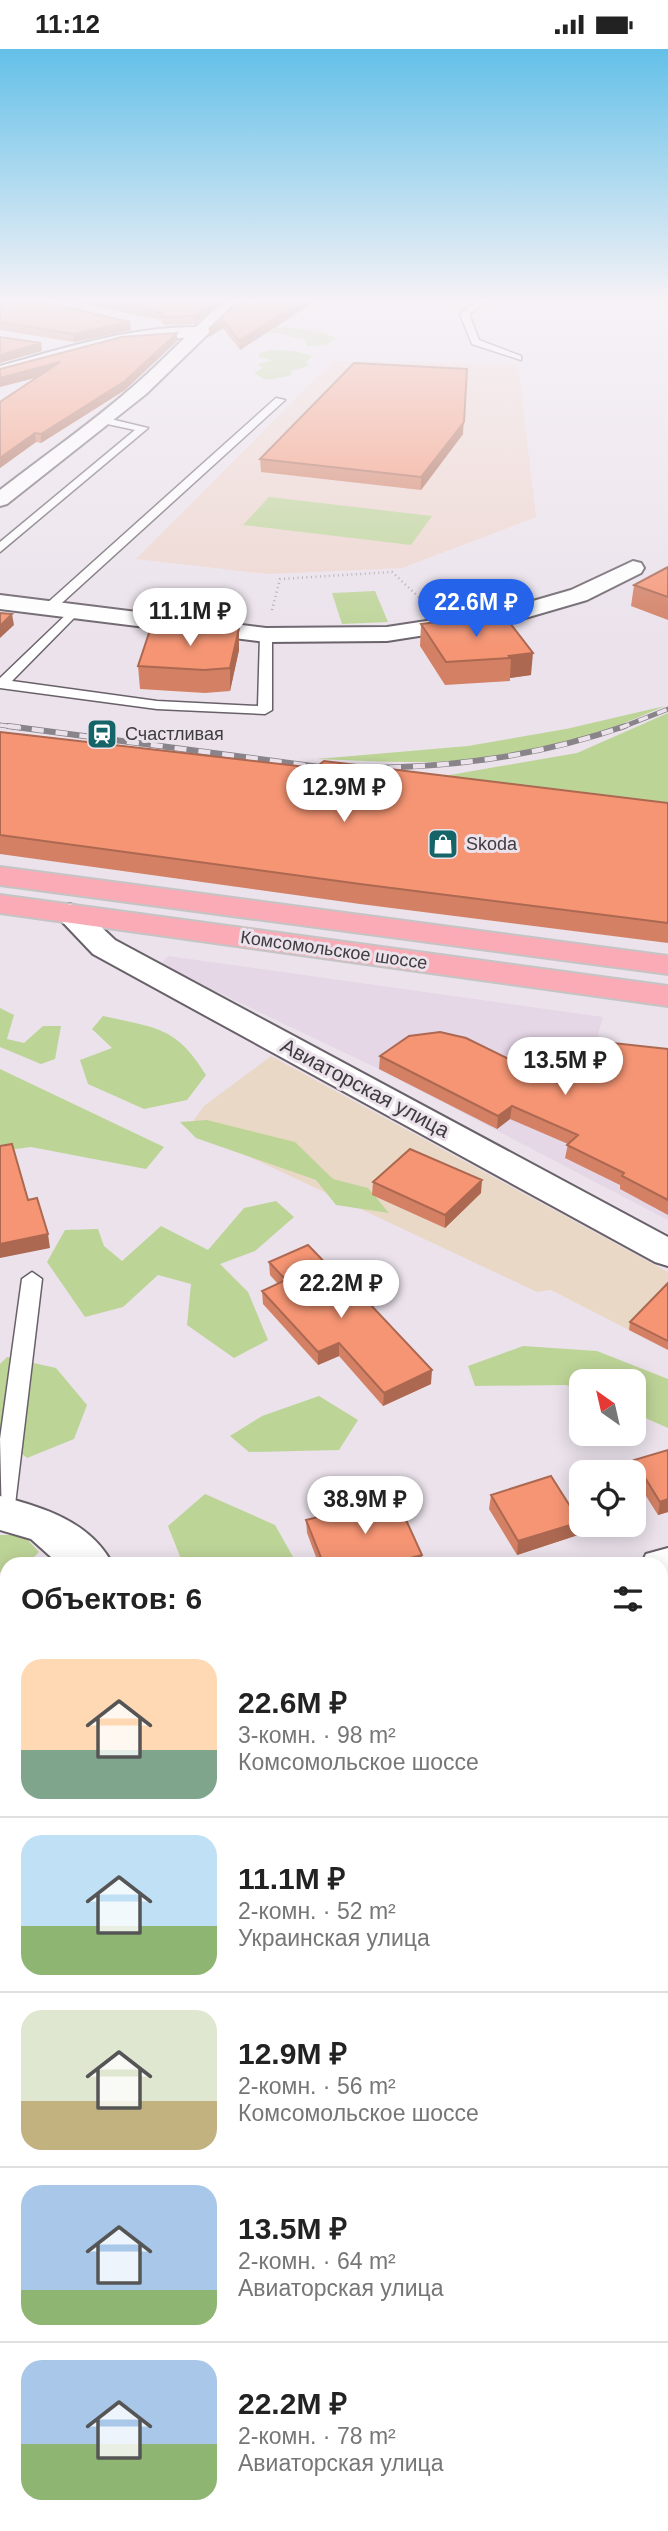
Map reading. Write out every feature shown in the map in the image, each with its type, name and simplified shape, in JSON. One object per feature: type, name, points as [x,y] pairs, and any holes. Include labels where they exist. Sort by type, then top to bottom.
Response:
[{"type":"main road","name":"Комсомольское шоссе","points":[[0,876],[668,965]]},
{"type":"main road","name":"Комсомольское шоссе","points":[[0,904],[668,996]]},
{"type":"street","points":[[0,500],[107,416]]},
{"type":"street","points":[[0,602],[266,635],[387,635],[508,616],[579,595],[633,568]]},
{"type":"street","name":"Авиаторская улица","points":[[69,913],[104,947],[668,1253]]},
{"type":"street","points":[[1,1513],[46,1526],[82,1557]]},
{"type":"lane","points":[[49,608],[262,416]]},
{"type":"lane","points":[[0,548],[143,428],[102,420]]},
{"type":"lane","points":[[74,611],[2,684],[157,705],[265,711],[266,635]]},
{"type":"lane","points":[[1,1513],[32,1279]]},
{"type":"shaded area","points":[[278,416],[524,416],[536,517],[402,568],[268,574],[136,559]]},
{"type":"shaded area","points":[[168,956],[603,1017],[593,1052],[668,1058],[668,1220],[379,1069],[160,965]]},
{"type":"shaded area","points":[[271,1056],[668,1272],[668,1350],[551,1290],[537,1292],[188,1128],[204,1106]]},
{"type":"green space","points":[[269,497],[432,516],[411,545],[243,525]]},
{"type":"green space","points":[[375,591],[388,622],[342,624],[332,593]]},
{"type":"green space","points":[[665,706],[579,740],[520,754],[433,762],[317,759],[468,746],[566,729]]},
{"type":"green space","points":[[668,713],[668,803],[444,776],[577,753]]},
{"type":"green space","points":[[0,1008],[14,1015],[7,1039],[24,1043],[43,1026],[61,1026],[55,1059],[41,1064],[0,1047]]},
{"type":"green space","points":[[103,1016],[151,1027],[174,1038],[185,1047],[206,1075],[187,1100],[144,1109],[88,1084],[80,1060],[112,1048],[92,1029]]},
{"type":"green space","points":[[0,1069],[164,1147],[146,1169],[31,1147],[0,1151]]},
{"type":"green space","points":[[207,1120],[295,1142],[333,1179],[368,1188],[389,1213],[336,1205],[316,1180],[196,1138],[180,1122]]},
{"type":"green space","points":[[276,1201],[294,1217],[255,1251],[220,1264],[248,1292],[268,1340],[234,1358],[187,1325],[191,1284],[158,1275],[123,1307],[85,1317],[47,1262],[65,1230],[98,1229],[104,1246],[122,1261],[161,1226],[208,1250],[244,1208]]},
{"type":"green space","points":[[523,1346],[597,1351],[643,1369],[569,1369],[569,1386],[475,1386],[468,1366]]},
{"type":"green space","points":[[7,1357],[56,1368],[87,1405],[74,1439],[27,1458],[0,1433],[0,1364]]},
{"type":"green space","points":[[646,1370],[668,1379],[668,1428],[646,1418]]},
{"type":"green space","points":[[319,1396],[358,1420],[339,1450],[249,1452],[230,1436],[262,1416]]},
{"type":"green space","points":[[205,1494],[275,1525],[293,1557],[180,1557],[168,1526]]},
{"type":"green space","points":[[0,1535],[23,1535],[39,1552],[34,1557],[0,1557]]},
{"type":"building","points":[[0,416],[70,416],[41,434],[35,433],[0,458]]},
{"type":"building","points":[[302,416],[464,416],[464,422],[421,477],[260,459]]},
{"type":"building","points":[[668,567],[668,597],[634,585]]},
{"type":"building","points":[[0,613],[12,614],[0,626]]},
{"type":"building","points":[[503,614],[533,653],[509,656],[511,658],[446,662],[421,624]]},
{"type":"building","points":[[151,627],[239,628],[230,668],[204,670],[138,666]]},
{"type":"building","points":[[0,732],[315,768],[324,761],[668,803],[668,923],[0,835]]},
{"type":"building","points":[[440,1032],[466,1038],[562,1085],[604,1042],[668,1049],[668,1200],[622,1176],[624,1173],[567,1145],[578,1135],[512,1106],[498,1116],[380,1056],[409,1036]]},
{"type":"building","points":[[12,1144],[28,1200],[37,1198],[48,1234],[0,1244],[0,1146]]},
{"type":"building","points":[[410,1149],[482,1180],[445,1215],[373,1182]]},
{"type":"building","points":[[308,1245],[365,1304],[369,1303],[432,1370],[384,1393],[339,1343],[318,1352],[262,1291],[286,1280],[269,1262]]},
{"type":"building","points":[[668,1283],[668,1341],[630,1322]]},
{"type":"building","points":[[668,1450],[668,1499],[660,1502],[646,1479],[646,1460],[634,1460]]},
{"type":"building","points":[[551,1476],[569,1505],[569,1525],[518,1541],[491,1495]]},
{"type":"building","points":[[396,1498],[422,1555],[321,1557],[306,1520]]},
{"type":"railway","points":[[620,728],[668,709]]},
{"type":"railway","points":[[0,725],[21,728]]},
{"type":"railway","points":[[8,726],[335,769]]},
{"type":"railway","points":[[365,768],[432,765],[496,758],[561,745],[625,726]]},
{"type":"place","name":"Счастливая","points":[[102,734]]},
{"type":"place","name":"Skoda","points":[[443,844]]}]
